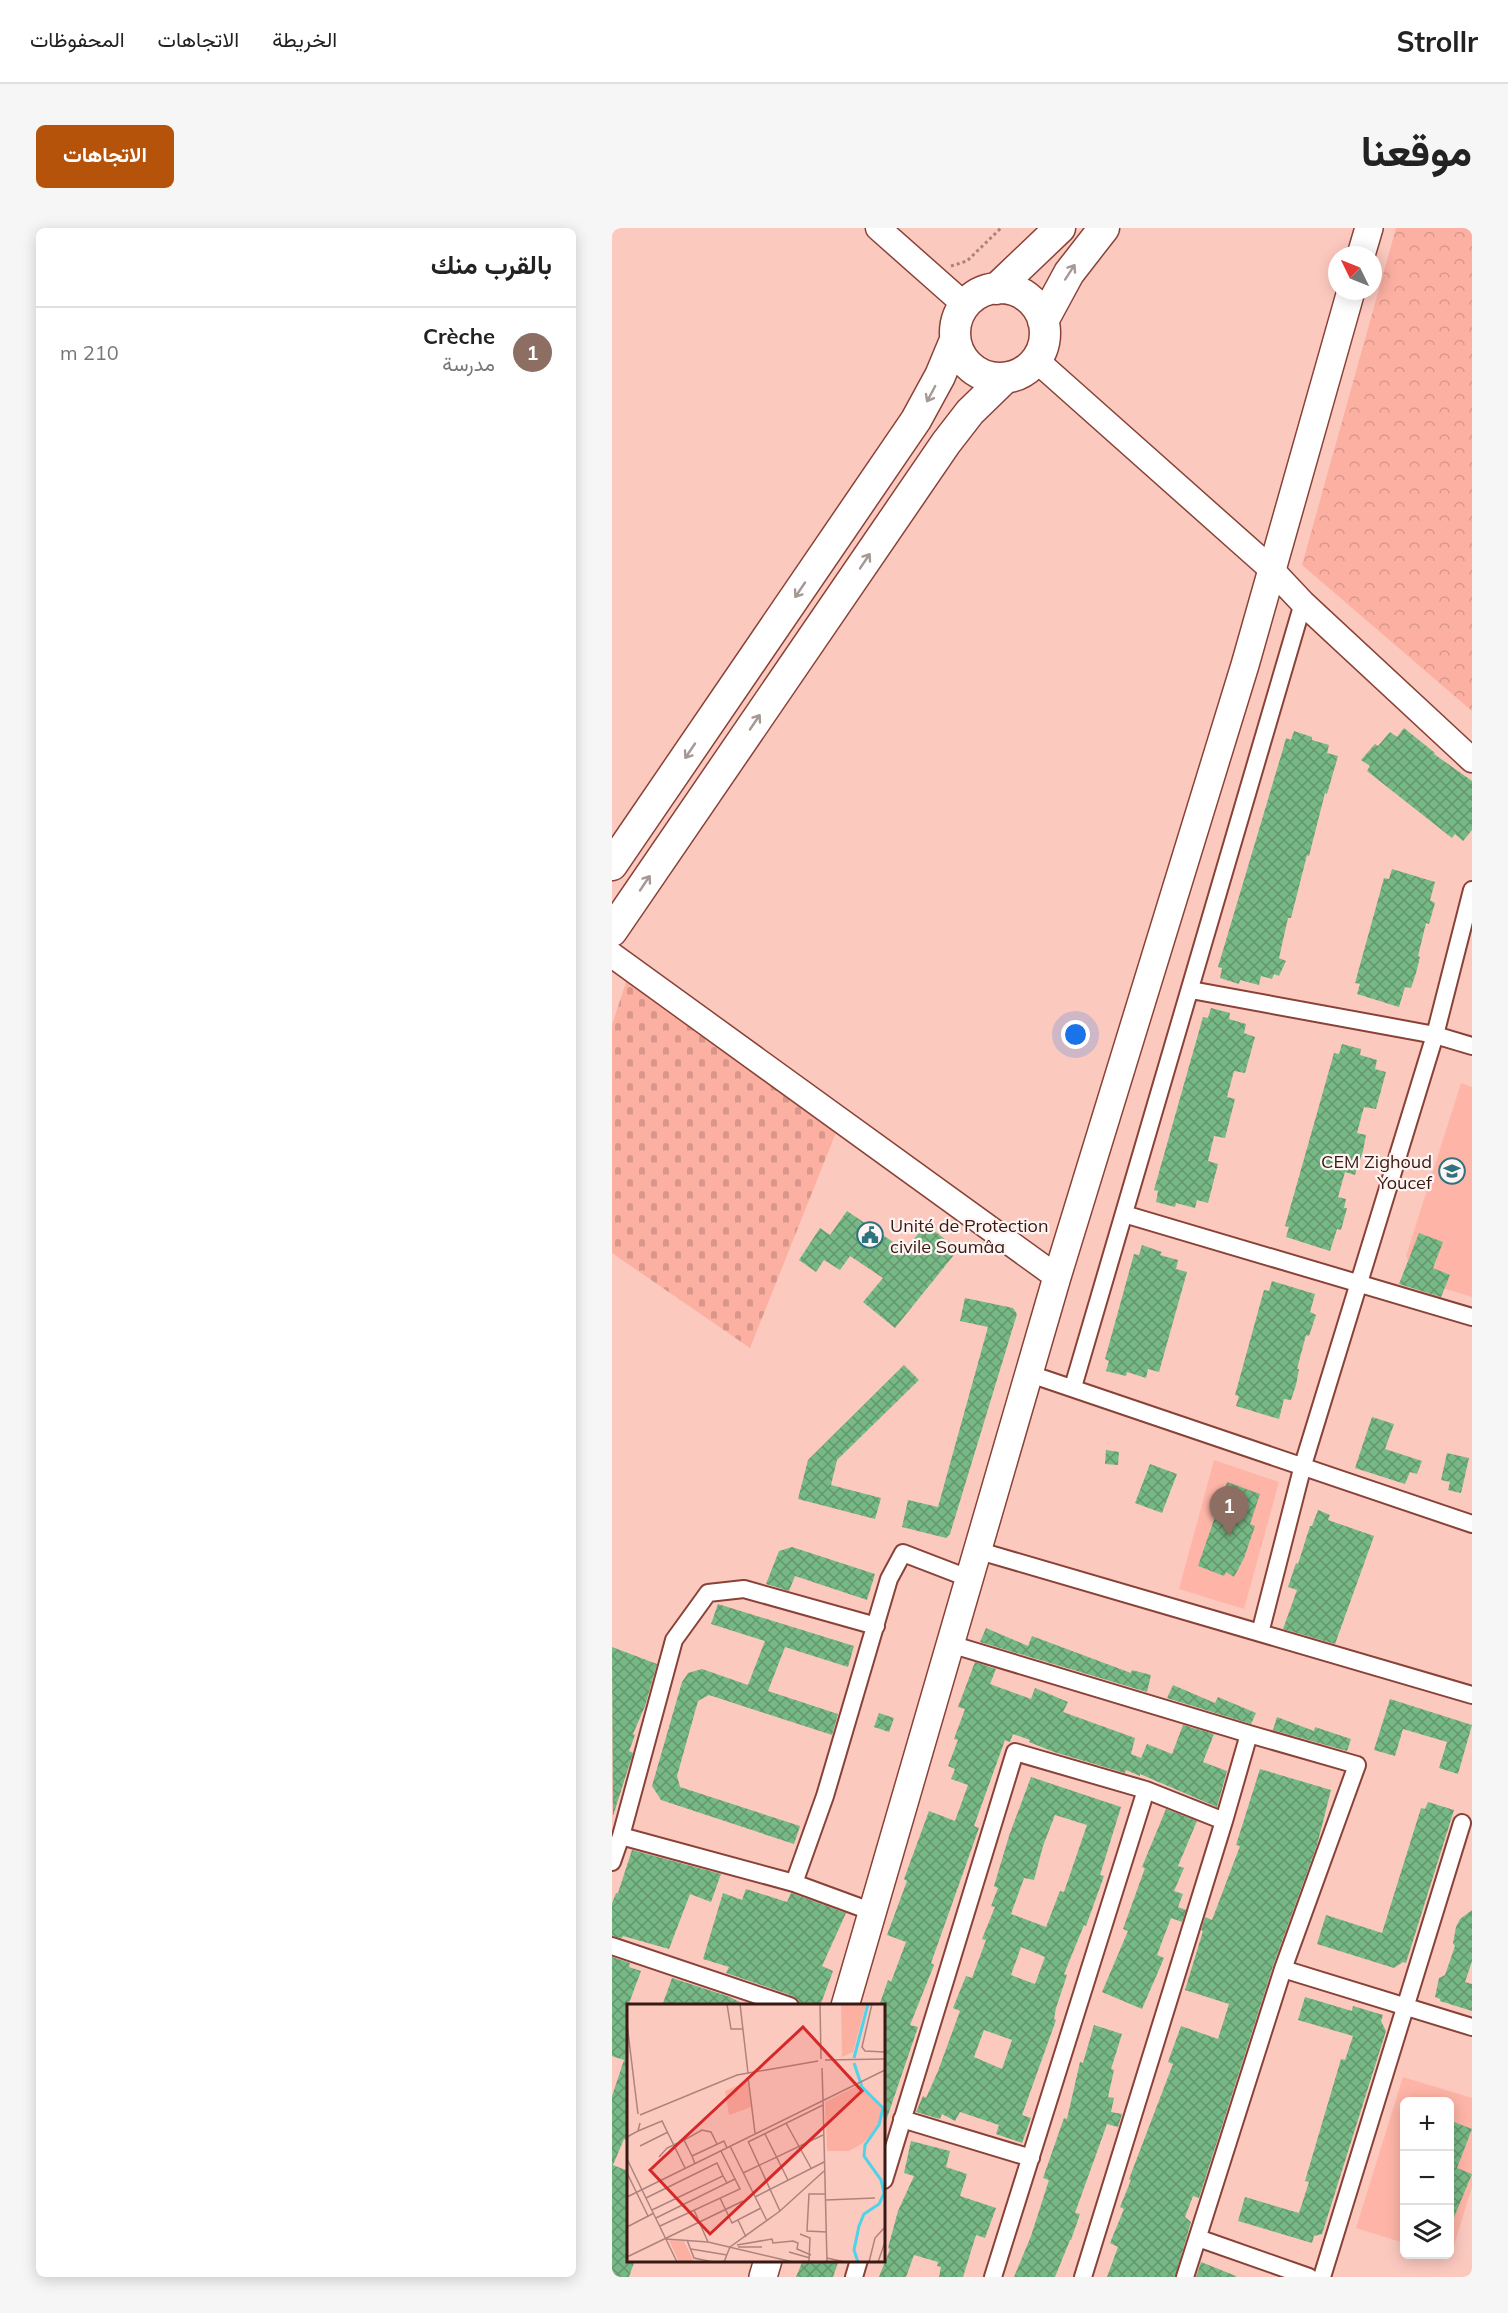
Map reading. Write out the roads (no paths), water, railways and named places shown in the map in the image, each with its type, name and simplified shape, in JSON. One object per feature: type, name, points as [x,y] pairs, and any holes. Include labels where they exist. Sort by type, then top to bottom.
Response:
[{"type":"highway","points":[[996,289],[1060,228]]},
{"type":"highway","points":[[1043,321],[1069,273],[1104,228]]},
{"type":"highway","points":[[996,289],[1008,289],[1020,293],[1034,305],[1043,321],[1044,341],[1036,360],[1017,375],[1005,378],[982,375],[972,369],[959,351],[955,340],[955,328],[965,305],[979,294],[996,289]]},
{"type":"highway","points":[[612,865],[916,420],[940,376],[955,340]]},
{"type":"highway","points":[[612,931],[951,435],[984,396],[1005,378]]},
{"type":"main road","points":[[878,228],[965,305]]},
{"type":"main road","points":[[846,2004],[1057,1277],[1245,664],[1348,300]]},
{"type":"main road","points":[[1036,360],[1271,569],[1303,603],[1472,760]]},
{"type":"main road","points":[[612,955],[1057,1277]]},
{"type":"main road","points":[[763,2277],[767,2262]]},
{"type":"street","points":[[1073,1387],[1303,603]]},
{"type":"street","points":[[1260,1633],[1303,1466],[1435,1035],[1472,890]]},
{"type":"street","points":[[1191,990],[1435,1035],[1472,1046]]},
{"type":"street","points":[[1124,1214],[1472,1317]]},
{"type":"street","points":[[1030,1374],[1472,1524]]},
{"type":"street","points":[[976,1550],[1472,1695]]},
{"type":"street","points":[[794,1883],[825,1796],[889,1579],[903,1553],[968,1578]]},
{"type":"street","points":[[612,1862],[674,1640],[708,1593],[744,1589],[876,1626]]},
{"type":"street","points":[[950,1644],[1357,1765],[1283,1970],[1185,2277]]},
{"type":"street","points":[[1083,2277],[1250,1734]]},
{"type":"street","points":[[885,2177],[1015,1752],[1146,1790],[1224,1821]]},
{"type":"street","points":[[993,2277],[1146,1790]]},
{"type":"street","points":[[1322,2277],[1462,1823]]},
{"type":"street","points":[[621,1836],[794,1883],[873,1912]]},
{"type":"street","points":[[612,1946],[784,2004]]},
{"type":"street","points":[[1283,1970],[1472,2027]]},
{"type":"street","points":[[902,2120],[1031,2158]]},
{"type":"street","points":[[1198,2238],[1309,2277]]},
{"type":"street","points":[[854,2277],[858,2262]]},
{"type":"place","name":"CEM Zighoud Youcef","points":[[1452,1171]]},
{"type":"place","name":"Unité de Protection civile Soumâa","points":[[870,1235]]},
{"type":"place","name":"Crèche","points":[[1229,1536]]}]
